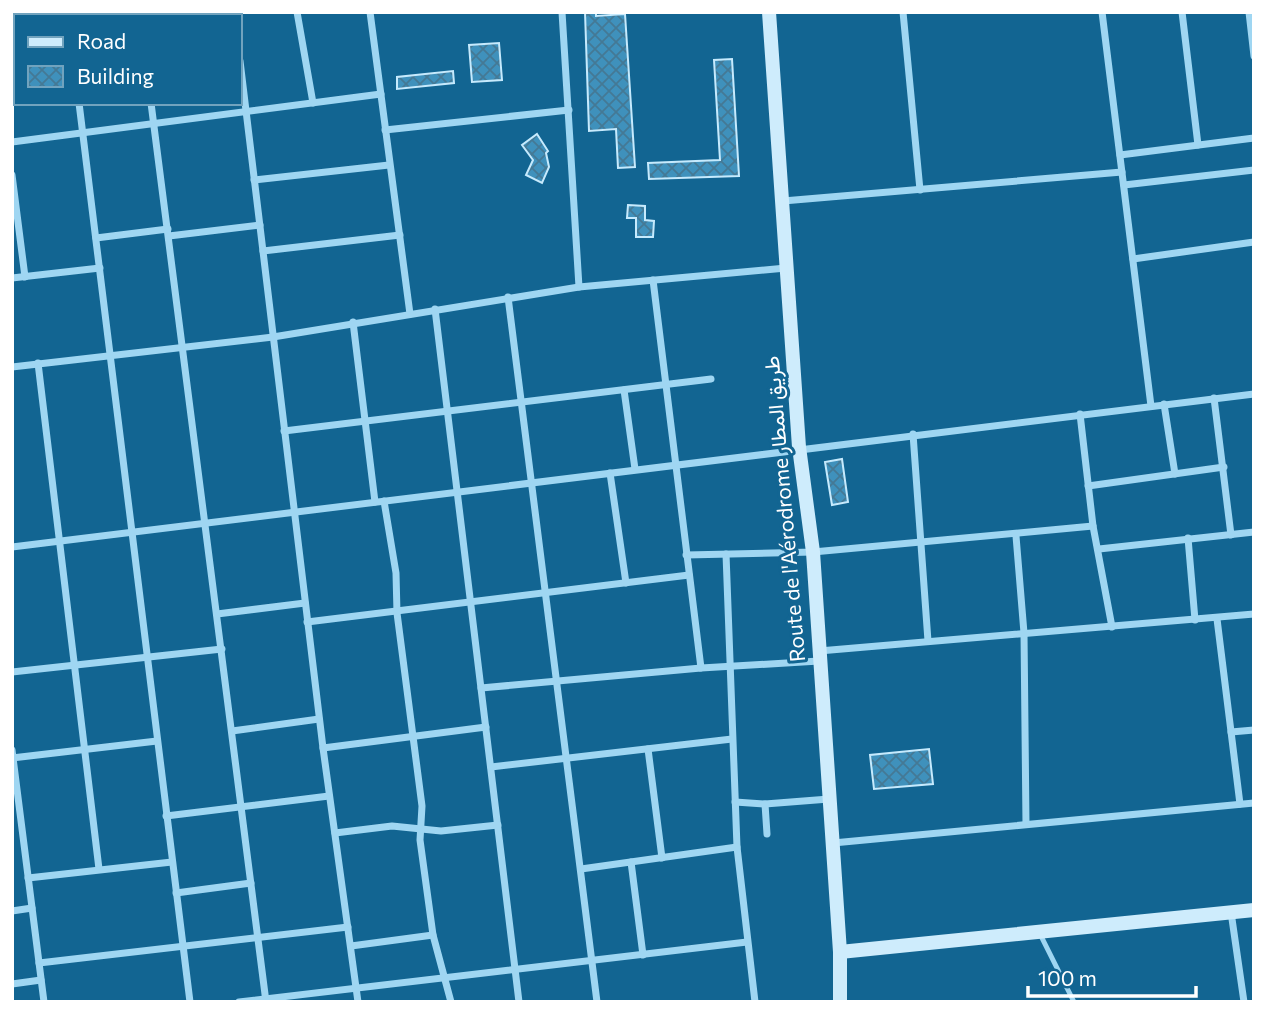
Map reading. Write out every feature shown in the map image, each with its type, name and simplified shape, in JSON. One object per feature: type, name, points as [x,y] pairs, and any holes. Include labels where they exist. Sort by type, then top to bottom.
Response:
[{"type":"street","points":[[298,12],[313,103]]},
{"type":"street","points":[[370,12],[410,314]]},
{"type":"street","points":[[562,12],[579,287]]},
{"type":"street","name":"Route de l'Aérodrome طريق المطار","points":[[769,12],[799,447],[813,552],[840,1002]]},
{"type":"street","points":[[903,12],[920,190]]},
{"type":"street","points":[[1102,12],[1151,406]]},
{"type":"street","points":[[1182,12],[1198,145]]},
{"type":"street","points":[[1249,12],[1254,56]]},
{"type":"street","points":[[242,78],[319,719],[358,1002]]},
{"type":"street","points":[[12,142],[381,94]]},
{"type":"street","points":[[79,105],[190,1002]]},
{"type":"street","points":[[151,105],[266,1000]]},
{"type":"street","points":[[385,130],[569,110]]},
{"type":"street","points":[[1120,155],[1254,138]]},
{"type":"street","points":[[254,180],[389,165]]},
{"type":"street","points":[[1124,185],[1254,170]]},
{"type":"street","points":[[783,201],[1122,172]]},
{"type":"street","points":[[12,175],[25,277]]},
{"type":"street","points":[[96,238],[260,225]]},
{"type":"street","points":[[263,251],[400,235]]},
{"type":"street","points":[[1133,259],[1254,242]]},
{"type":"street","points":[[12,278],[100,268]]},
{"type":"street","points":[[12,367],[184,345],[273,337],[579,287],[786,268]]},
{"type":"street","points":[[653,280],[701,668]]},
{"type":"street","points":[[508,297],[597,1002]]},
{"type":"street","points":[[435,309],[519,1002]]},
{"type":"street","points":[[353,322],[365,422],[396,573],[397,613],[422,806],[421,829],[433,935],[451,1002]]},
{"type":"street","points":[[38,363],[99,869]]},
{"type":"street","points":[[284,431],[711,379]]},
{"type":"street","points":[[624,390],[635,469]]},
{"type":"street","points":[[12,547],[799,447],[1254,394]]},
{"type":"street","points":[[1214,398],[1231,535]]},
{"type":"street","points":[[1164,404],[1175,474]]},
{"type":"street","points":[[1080,414],[1093,526],[1112,627]]},
{"type":"street","points":[[913,434],[928,641]]},
{"type":"street","points":[[1088,486],[1224,467]]},
{"type":"street","points":[[610,473],[625,583]]},
{"type":"street","points":[[686,555],[813,552],[1016,536],[1093,526]]},
{"type":"street","points":[[1099,549],[1254,532]]},
{"type":"street","points":[[1016,536],[1024,633],[1026,824]]},
{"type":"street","points":[[1188,538],[1195,620]]},
{"type":"street","points":[[726,554],[737,847],[755,1002]]},
{"type":"street","points":[[307,622],[689,575]]},
{"type":"street","points":[[217,614],[305,603]]},
{"type":"street","points":[[481,688],[730,666],[928,641],[1254,614]]},
{"type":"street","points":[[1217,619],[1240,804]]},
{"type":"street","points":[[12,672],[222,649]]},
{"type":"street","points":[[232,731],[319,719]]},
{"type":"street","points":[[323,748],[486,727]]},
{"type":"street","points":[[1231,732],[1254,730]]},
{"type":"street","points":[[491,767],[733,739]]},
{"type":"street","points":[[13,758],[157,741]]},
{"type":"street","points":[[648,749],[662,858]]},
{"type":"street","points":[[12,750],[44,1002]]},
{"type":"street","points":[[166,816],[329,796]]},
{"type":"street","points":[[735,802],[765,804],[829,799]]},
{"type":"street","points":[[832,843],[1254,803]]},
{"type":"street","points":[[765,804],[767,834]]},
{"type":"street","points":[[335,833],[392,826],[449,831],[498,825]]},
{"type":"street","points":[[581,869],[737,847]]},
{"type":"street","points":[[28,878],[172,862]]},
{"type":"street","points":[[631,862],[643,955]]},
{"type":"street","points":[[176,893],[251,883]]},
{"type":"street","points":[[12,911],[32,908]]},
{"type":"street","points":[[839,952],[1254,910]]},
{"type":"street","points":[[1231,912],[1244,1002]]},
{"type":"street","points":[[39,963],[348,927]]},
{"type":"street","points":[[351,946],[433,935]]},
{"type":"street","points":[[239,1002],[747,942]]},
{"type":"street","points":[[12,984],[41,981]]},
{"type":"lane","points":[[1039,932],[1074,1002]]},
{"type":"building","points":[[585,12],[596,12],[596,16],[625,14],[635,167],[618,168],[616,129],[589,131]]},
{"type":"building","points":[[499,43],[502,80],[472,82],[469,45]]},
{"type":"building","points":[[732,59],[739,176],[649,179],[648,163],[720,160],[714,60]]},
{"type":"building","points":[[453,71],[454,83],[397,89],[397,77]]},
{"type":"building","points":[[537,134],[548,151],[546,153],[549,167],[542,183],[526,175],[533,160],[522,145]]},
{"type":"building","points":[[628,205],[645,206],[645,220],[654,221],[653,237],[636,237],[636,218],[627,218]]},
{"type":"building","points":[[842,459],[848,502],[832,505],[825,462]]},
{"type":"building","points":[[929,749],[933,784],[874,789],[870,755]]}]
